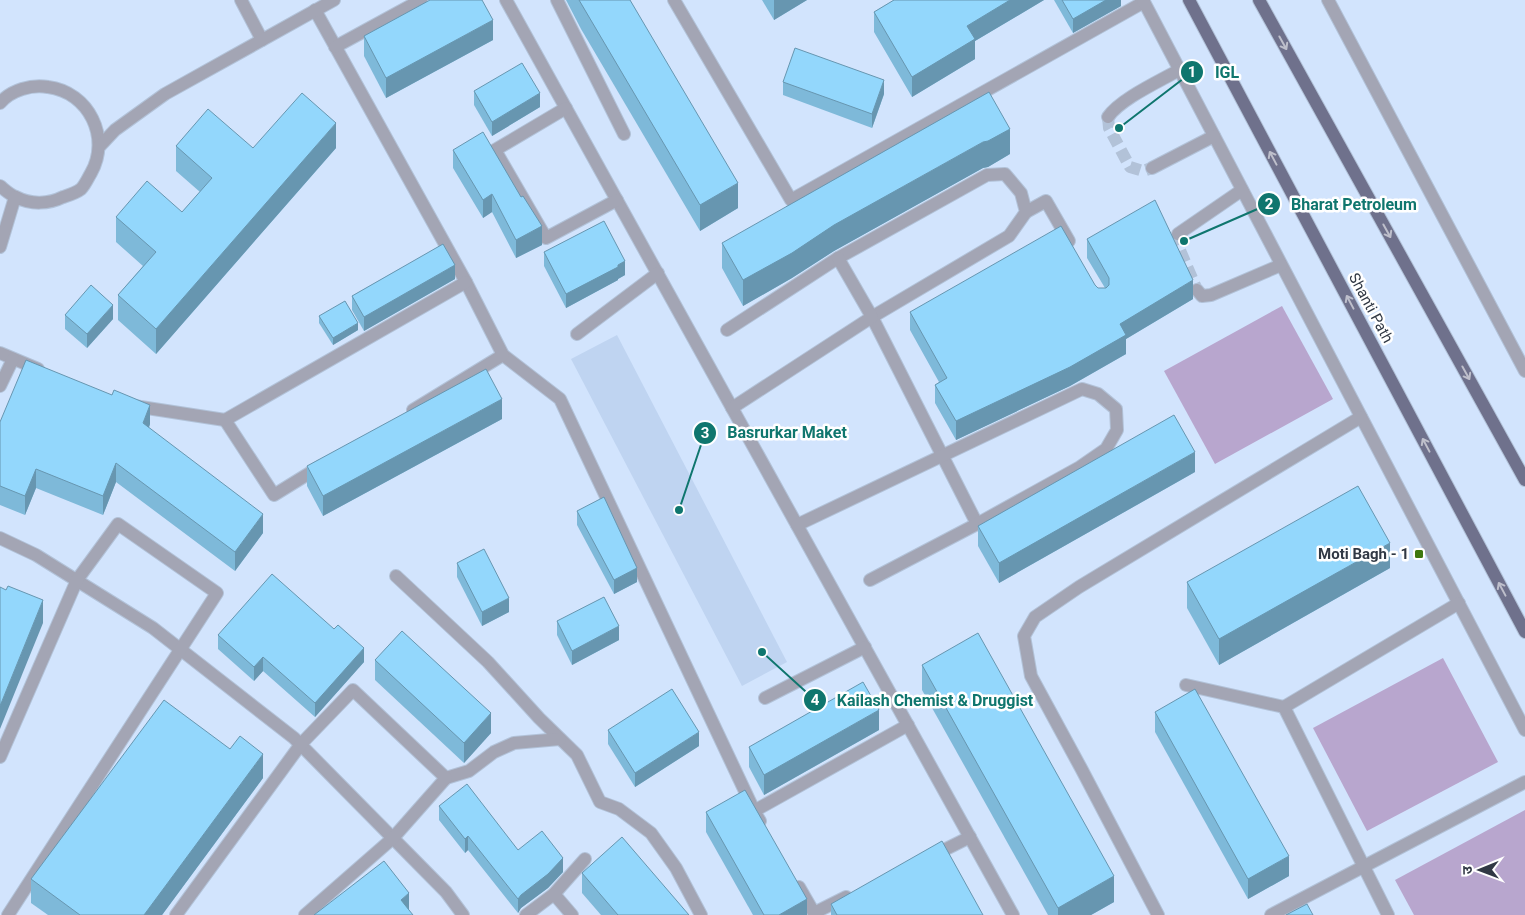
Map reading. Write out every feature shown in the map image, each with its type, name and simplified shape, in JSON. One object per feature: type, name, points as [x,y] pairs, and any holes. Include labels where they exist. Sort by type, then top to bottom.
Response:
[{"type":"main road","name":"Shanti Path","points":[[1189,0],[1525,632]]},
{"type":"main road","points":[[1259,0],[1525,480]]},
{"type":"street","points":[[241,0],[262,40]]},
{"type":"street","points":[[99,147],[114,130],[165,94],[334,0]]},
{"type":"street","points":[[335,47],[422,0]]},
{"type":"street","points":[[506,0],[1013,915]]},
{"type":"street","points":[[557,0],[624,134]]},
{"type":"street","points":[[674,0],[791,200],[1143,1],[1525,730]]},
{"type":"street","points":[[1328,0],[1525,371]]},
{"type":"street","points":[[315,10],[466,282],[503,355],[560,398],[754,811],[764,828]]},
{"type":"street","points":[[1108,117],[1113,110],[1128,100],[1179,70]]},
{"type":"street","points":[[0,103],[20,89],[39,85],[58,88],[75,97],[89,111],[97,128],[99,147],[95,166],[80,190],[54,202],[34,203],[15,197],[0,186]]},
{"type":"street","points":[[566,108],[495,150],[546,238],[617,200]]},
{"type":"street","points":[[1152,168],[1214,136]]},
{"type":"street","points":[[727,330],[838,258],[987,175],[1005,174],[1021,193],[1026,212]]},
{"type":"street","points":[[1178,234],[1242,190]]},
{"type":"street","points":[[0,248],[15,197]]},
{"type":"street","points":[[732,408],[872,317],[1009,236],[1026,212],[1046,201],[1074,250]]},
{"type":"street","points":[[838,258],[872,317],[977,524]]},
{"type":"street","points":[[1197,290],[1202,296],[1211,295],[1281,265]]},
{"type":"street","points":[[577,334],[658,273]]},
{"type":"street","points":[[122,402],[138,407],[225,420],[466,282]]},
{"type":"street","points":[[0,353],[46,372]]},
{"type":"street","points":[[401,417],[503,355]]},
{"type":"street","points":[[0,386],[13,359]]},
{"type":"street","points":[[797,525],[943,457],[1082,389],[1098,394],[1116,409],[1117,430],[1106,449],[1080,467],[870,580]]},
{"type":"street","points":[[1158,915],[1031,676],[1024,636],[1034,617],[1361,417]]},
{"type":"street","points":[[225,420],[274,495],[333,458]]},
{"type":"street","points":[[0,757],[77,580],[118,524],[218,593],[8,915]]},
{"type":"street","points":[[0,538],[36,555],[153,628],[301,744],[446,892],[463,915]]},
{"type":"street","points":[[396,576],[488,662],[539,718],[577,755],[600,802],[620,809],[650,833],[676,868],[701,915]]},
{"type":"street","points":[[1186,685],[1284,707],[1459,604]]},
{"type":"street","points":[[765,698],[865,647]]},
{"type":"street","points":[[176,915],[301,744],[353,690],[446,778]]},
{"type":"street","points":[[1284,707],[1388,915]]},
{"type":"street","points":[[754,811],[908,725]]},
{"type":"street","points":[[304,915],[393,838],[446,778],[469,771],[494,752],[514,743],[560,739]]},
{"type":"street","points":[[1271,915],[1525,782]]},
{"type":"street","points":[[921,861],[970,838]]},
{"type":"street","points":[[526,915],[554,894],[585,859]]},
{"type":"street","points":[[794,879],[815,914],[859,891]]},
{"type":"street","points":[[554,894],[572,915]]},
{"type":"shaded area","points":[[1282,306],[1333,399],[1215,464],[1164,371]]},
{"type":"shaded area","points":[[617,335],[787,662],[742,686],[571,359]]},
{"type":"shaded area","points":[[1443,658],[1498,762],[1367,831],[1313,728]]},
{"type":"shaded area","points":[[1525,810],[1525,915],[1414,915],[1395,880]]},
{"type":"building","points":[[430,0],[482,0],[493,20],[386,78],[364,36]]},
{"type":"building","points":[[579,0],[630,0],[738,183],[700,205]]},
{"type":"building","points":[[894,0],[1010,0],[967,26],[975,39],[912,77],[874,12]]},
{"type":"building","points":[[1062,0],[1106,0],[1073,19]]},
{"type":"building","points":[[795,48],[884,80],[872,114],[783,82]]},
{"type":"building","points":[[522,63],[540,93],[492,122],[474,91]]},
{"type":"building","points":[[989,92],[1010,129],[983,142],[834,225],[792,253],[743,280],[722,243]]},
{"type":"building","points":[[302,93],[336,123],[156,329],[118,295],[156,252],[116,217],[147,181],[182,212],[212,178],[176,146],[208,109],[253,148]]},
{"type":"building","points":[[483,132],[521,197],[523,196],[542,226],[516,240],[492,194],[483,200],[453,150]]},
{"type":"building","points":[[1155,200],[1193,280],[1120,324],[1126,335],[1070,367],[956,421],[935,385],[947,378],[910,312],[1061,226],[1095,285],[1098,288],[1106,288],[1109,285],[1109,278],[1087,239]]},
{"type":"building","points":[[604,221],[625,261],[618,265],[618,267],[566,294],[544,252]]},
{"type":"building","points":[[443,244],[455,265],[364,317],[352,296]]},
{"type":"building","points":[[91,285],[113,305],[87,334],[65,315]]},
{"type":"building","points":[[345,301],[358,323],[333,338],[319,316]]},
{"type":"building","points":[[26,360],[112,395],[114,390],[150,405],[143,423],[263,514],[235,552],[116,463],[103,496],[36,469],[25,496],[0,486],[0,422]]},
{"type":"building","points":[[486,369],[502,399],[323,496],[307,466]]},
{"type":"building","points":[[1174,415],[1195,452],[999,563],[978,526]]},
{"type":"building","points":[[1358,486],[1390,543],[1219,639],[1187,582]]},
{"type":"building","points":[[604,497],[637,568],[614,580],[577,511]]},
{"type":"building","points":[[484,549],[509,598],[482,612],[457,563]]},
{"type":"building","points":[[272,574],[334,629],[338,625],[364,648],[315,703],[263,657],[254,667],[218,635]]},
{"type":"building","points":[[8,586],[43,600],[0,706],[0,587],[6,590]]},
{"type":"building","points":[[604,597],[619,626],[572,651],[557,621]]},
{"type":"building","points":[[402,631],[491,713],[464,743],[375,660]]},
{"type":"building","points":[[978,633],[1114,876],[1058,908],[922,665]]},
{"type":"building","points":[[863,682],[879,710],[764,775],[749,747]]},
{"type":"building","points":[[672,689],[699,732],[635,773],[608,730]]},
{"type":"building","points":[[1195,689],[1289,856],[1248,879],[1155,712]]},
{"type":"building","points":[[164,700],[230,749],[240,736],[263,754],[144,915],[80,915],[31,879]]},
{"type":"building","points":[[467,784],[518,850],[542,831],[563,858],[548,874],[518,899],[468,836],[465,839],[439,806]]},
{"type":"building","points":[[745,790],[807,899],[779,915],[764,915],[706,812]]},
{"type":"building","points":[[622,837],[689,915],[618,915],[582,873]]},
{"type":"building","points":[[942,841],[983,915],[837,915],[831,904]]},
{"type":"building","points":[[384,861],[409,893],[401,900],[413,915],[314,915]]},
{"type":"building","points":[[1307,904],[1313,915],[1286,915]]},
{"type":"tunnel","points":[[1108,117],[1109,128],[1130,167],[1143,171],[1152,168]]},
{"type":"tunnel","points":[[1178,234],[1176,241],[1197,290]]},
{"type":"place","name":"IGL","points":[[1119,128]]},
{"type":"place","name":"Bharat Petroleum","points":[[1184,241]]},
{"type":"place","name":"Basrurkar Maket","points":[[679,510]]},
{"type":"place","name":"Moti Bagh - 1","points":[[1419,554]]},
{"type":"place","name":"Kailash Chemist & Druggist","points":[[762,652]]}]
